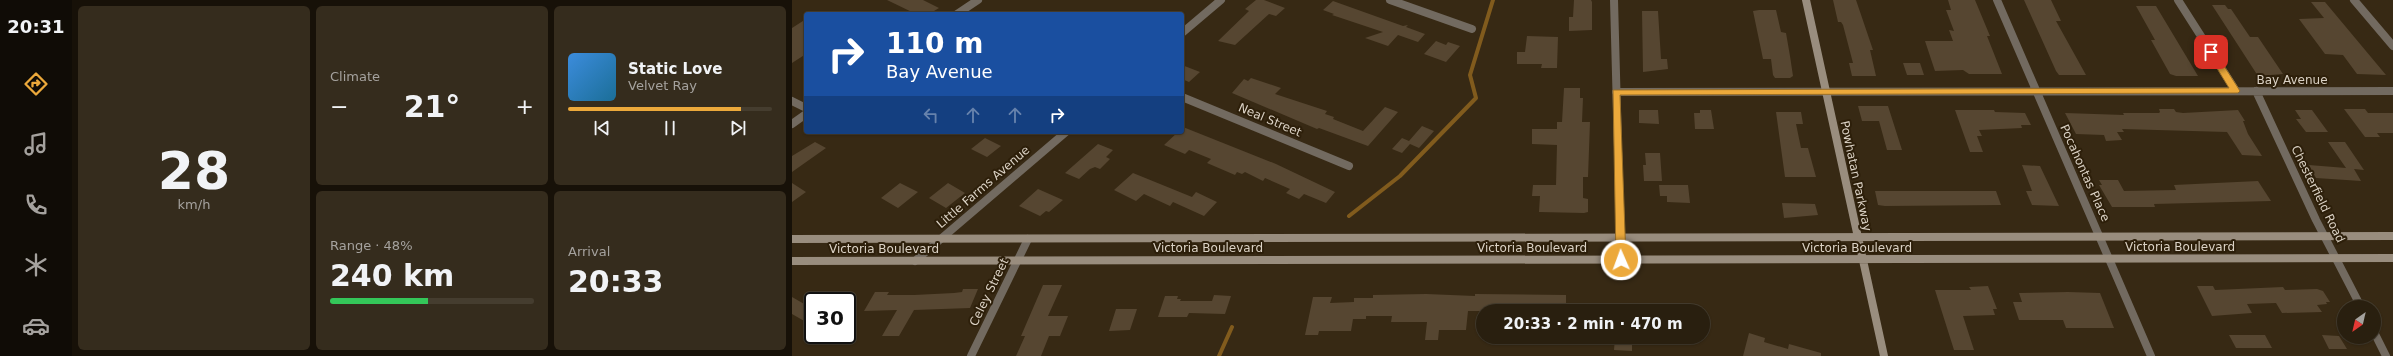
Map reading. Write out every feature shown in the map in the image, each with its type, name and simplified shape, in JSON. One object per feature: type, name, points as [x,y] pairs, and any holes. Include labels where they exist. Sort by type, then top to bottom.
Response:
[{"type":"main road","name":"Powhatan Parkway","points":[[1806,0],[1884,356]]},
{"type":"main road","name":"Victoria Boulevard","points":[[792,239],[2393,236]]},
{"type":"main road","name":"Victoria Boulevard","points":[[792,261],[2393,258]]},
{"type":"street","points":[[960,12],[978,0]]},
{"type":"street","points":[[1184,31],[1221,0]]},
{"type":"street","points":[[1390,0],[1472,29]]},
{"type":"street","points":[[1614,0],[1621,260]]},
{"type":"street","name":"Pocahontas Place","points":[[1997,0],[2151,356]]},
{"type":"street","points":[[2178,0],[2236,91]]},
{"type":"street","points":[[2354,0],[2393,46]]},
{"type":"street","name":"Chesterfield Road","points":[[2256,91],[2325,236],[2358,300]]},
{"type":"street","name":"Bay Avenue","points":[[1616,92],[2393,91]]},
{"type":"street","name":"Neal Street","points":[[1184,98],[1349,166]]},
{"type":"street","points":[[792,101],[804,107]]},
{"type":"street","points":[[792,124],[804,115]]},
{"type":"street","name":"Little Farms Avenue","points":[[915,261],[1064,134]]},
{"type":"street","name":"Celey Street","points":[[971,356],[1028,238]]},
{"type":"street","points":[[2380,344],[2386,356]]},
{"type":"building","points":[[887,0],[923,0],[939,8],[932,12],[912,12]]},
{"type":"building","points":[[1256,0],[1264,0],[1285,8],[1276,16],[1269,14],[1235,45],[1218,41],[1249,11],[1245,9]]},
{"type":"building","points":[[1574,0],[1591,0],[1592,30],[1569,31],[1569,17],[1573,17]]},
{"type":"building","points":[[1833,0],[1856,0],[1873,50],[1870,50],[1876,76],[1852,76],[1849,63],[1853,63],[1843,25],[1841,22],[1838,22]]},
{"type":"building","points":[[1948,0],[1975,0],[1990,36],[1987,36],[2002,74],[1969,74],[1963,70],[1935,71],[1925,41],[1953,41],[1949,30],[1954,31],[1946,10],[1951,10]]},
{"type":"building","points":[[2024,0],[2051,0],[2061,21],[2056,21],[2086,75],[2059,75]]},
{"type":"building","points":[[1333,1],[1403,26],[1408,25],[1406,27],[1425,34],[1418,42],[1398,35],[1388,46],[1365,38],[1383,32],[1332,15],[1334,14],[1323,10]]},
{"type":"building","points":[[2311,2],[2325,2],[2386,75],[2357,74],[2343,55],[2325,54],[2299,19],[2324,18]]},
{"type":"building","points":[[2212,5],[2225,5],[2228,9],[2231,9],[2250,37],[2258,37],[2283,74],[2258,76]]},
{"type":"building","points":[[2136,6],[2156,6],[2198,76],[2176,76],[2170,74],[2151,40],[2155,40]]},
{"type":"building","points":[[1776,10],[1781,32],[1786,33],[1793,76],[1790,78],[1775,78],[1773,75],[1771,59],[1763,59],[1753,11]]},
{"type":"building","points":[[1642,11],[1658,11],[1661,59],[1667,59],[1668,69],[1643,72]]},
{"type":"building","points":[[804,20],[804,55],[792,63],[792,28]]},
{"type":"building","points":[[1527,36],[1558,37],[1557,68],[1541,68],[1542,64],[1517,64],[1517,52],[1525,52]]},
{"type":"building","points":[[1436,41],[1446,45],[1448,42],[1460,46],[1446,62],[1424,54]]},
{"type":"building","points":[[1903,63],[1920,63],[1924,75],[1907,75]]},
{"type":"building","points":[[1184,66],[1200,72],[1189,82],[1184,80]]},
{"type":"building","points":[[1251,78],[1281,88],[1275,94],[1327,111],[1325,114],[1334,117],[1333,119],[1363,131],[1385,107],[1398,112],[1368,146],[1319,128],[1317,129],[1232,93],[1244,79],[1248,81]]},
{"type":"building","points":[[1564,88],[1580,88],[1580,98],[1583,98],[1582,122],[1590,122],[1588,177],[1583,177],[1583,198],[1588,199],[1588,212],[1584,213],[1539,212],[1540,196],[1532,196],[1533,185],[1556,185],[1557,145],[1532,144],[1532,129],[1557,129],[1557,122],[1562,122]]},
{"type":"building","points":[[1858,106],[1888,106],[1902,150],[1887,150],[1879,121],[1862,121]]},
{"type":"building","points":[[2159,109],[2174,109],[2176,112],[2183,113],[2238,110],[2245,121],[2243,121],[2248,134],[2262,156],[2242,155],[2227,132],[2122,129],[2124,132],[2117,132],[2122,140],[2106,141],[2104,135],[2076,134],[2065,113],[2124,115],[2123,113],[2159,113]]},
{"type":"building","points":[[2344,109],[2365,109],[2368,113],[2393,113],[2393,133],[2377,133],[2380,137],[2365,137]]},
{"type":"building","points":[[1639,110],[1658,110],[1659,124],[1639,123]]},
{"type":"building","points":[[1700,110],[1711,110],[1714,129],[1695,129],[1694,113],[1700,113]]},
{"type":"building","points":[[1955,110],[1994,110],[1995,112],[2025,113],[2031,125],[2021,125],[2022,128],[1979,130],[1982,136],[1977,136],[1983,152],[1970,152]]},
{"type":"building","points":[[2295,110],[2312,110],[2328,132],[2306,132],[2296,119],[2301,119]]},
{"type":"building","points":[[1776,112],[1801,112],[1803,124],[1796,124],[1801,148],[1808,148],[1816,177],[1785,177]]},
{"type":"building","points":[[1422,126],[1434,131],[1419,148],[1410,144],[1402,153],[1392,149],[1402,138],[1409,141]]},
{"type":"building","points":[[1184,127],[1276,164],[1335,192],[1326,203],[1304,194],[1299,199],[1286,193],[1290,189],[1265,178],[1263,181],[1245,172],[1242,174],[1237,172],[1235,175],[1207,163],[1211,159],[1189,150],[1185,154],[1164,145],[1176,134],[1184,134]]},
{"type":"building","points":[[985,138],[1001,146],[987,157],[971,149]]},
{"type":"building","points":[[815,142],[826,148],[792,172],[792,156]]},
{"type":"building","points":[[2328,142],[2345,142],[2364,170],[2354,169],[2361,181],[2316,178],[2309,165],[2346,168]]},
{"type":"building","points":[[1098,144],[1113,150],[1106,157],[1110,159],[1100,169],[1095,167],[1090,169],[1079,179],[1065,173]]},
{"type":"building","points":[[1645,153],[1660,153],[1662,181],[1644,181],[1643,165],[1646,165]]},
{"type":"building","points":[[2022,165],[2040,166],[2059,206],[2032,205],[2026,191],[2032,191]]},
{"type":"building","points":[[1133,173],[1192,197],[1196,192],[1217,202],[1204,216],[1173,202],[1170,206],[1144,194],[1136,201],[1114,190]]},
{"type":"building","points":[[2099,180],[2118,180],[2124,191],[2176,190],[2174,185],[2258,181],[2271,201],[2154,204],[2155,207],[2112,207],[2099,185],[2102,185]]},
{"type":"building","points":[[792,183],[806,192],[792,202]]},
{"type":"building","points":[[900,183],[918,192],[898,208],[881,198]]},
{"type":"building","points":[[948,183],[965,193],[946,208],[929,198]]},
{"type":"building","points":[[1659,185],[1688,185],[1690,203],[1667,202],[1667,196],[1660,196]]},
{"type":"building","points":[[1038,189],[1063,200],[1049,212],[1046,211],[1040,216],[1019,206]]},
{"type":"building","points":[[1875,191],[1996,191],[2001,205],[1885,206],[1878,205]]},
{"type":"building","points":[[1782,203],[1815,204],[1818,215],[1784,218]]},
{"type":"building","points":[[1043,285],[1062,285],[1048,316],[1068,316],[1060,336],[1049,336],[1041,356],[1016,356],[1025,336],[1021,336]]},
{"type":"building","points":[[1988,286],[1997,309],[1993,309],[1995,315],[1963,316],[1974,350],[1954,350],[1935,290],[1971,290],[1969,287]]},
{"type":"building","points":[[2197,286],[2213,286],[2215,290],[2283,287],[2285,290],[2317,289],[2323,291],[2330,302],[2326,302],[2327,304],[2317,305],[2322,312],[2282,313],[2276,303],[2247,304],[2252,313],[2212,316]]},
{"type":"building","points":[[963,289],[978,289],[970,308],[914,310],[899,336],[882,336],[897,310],[864,311],[875,292],[889,292],[887,295],[914,295],[954,293],[962,292]]},
{"type":"building","points":[[2019,293],[2100,293],[2114,328],[2066,328],[2063,320],[2019,320],[2013,302],[2022,302]]},
{"type":"building","points":[[1214,295],[1231,296],[1225,314],[1189,313],[1187,317],[1158,317],[1165,296],[1178,296],[1177,299],[1181,299],[1180,301],[1212,301]]},
{"type":"building","points":[[1373,295],[1566,295],[1566,304],[1476,304],[1476,311],[1468,311],[1466,330],[1439,330],[1438,340],[1425,340],[1427,322],[1391,322],[1392,316],[1366,316],[1366,319],[1353,319],[1351,331],[1319,331],[1318,335],[1305,335],[1313,297],[1332,297],[1330,303],[1354,302],[1354,298],[1373,298]]},
{"type":"building","points":[[792,297],[804,304],[804,321],[792,314]]},
{"type":"building","points":[[1116,309],[1137,309],[1130,330],[1109,331]]},
{"type":"building","points":[[1749,333],[1765,338],[1764,342],[1788,349],[1789,344],[1821,353],[1821,356],[1743,356]]},
{"type":"building","points":[[2229,335],[2265,335],[2272,348],[2236,348]]},
{"type":"building","points":[[2322,335],[2337,336],[2337,344],[2344,344],[2347,349],[2329,349]]},
{"type":"building","points":[[1614,344],[1632,344],[1632,351],[1614,350]]},
{"type":"waterway","points":[[1349,216],[1400,176],[1476,98],[1470,75],[1493,0]]},
{"type":"waterway","points":[[1219,356],[1232,327]]},
{"type":"route","points":[[1621,260],[1616,92],[2236,91],[2211,52]]}]
